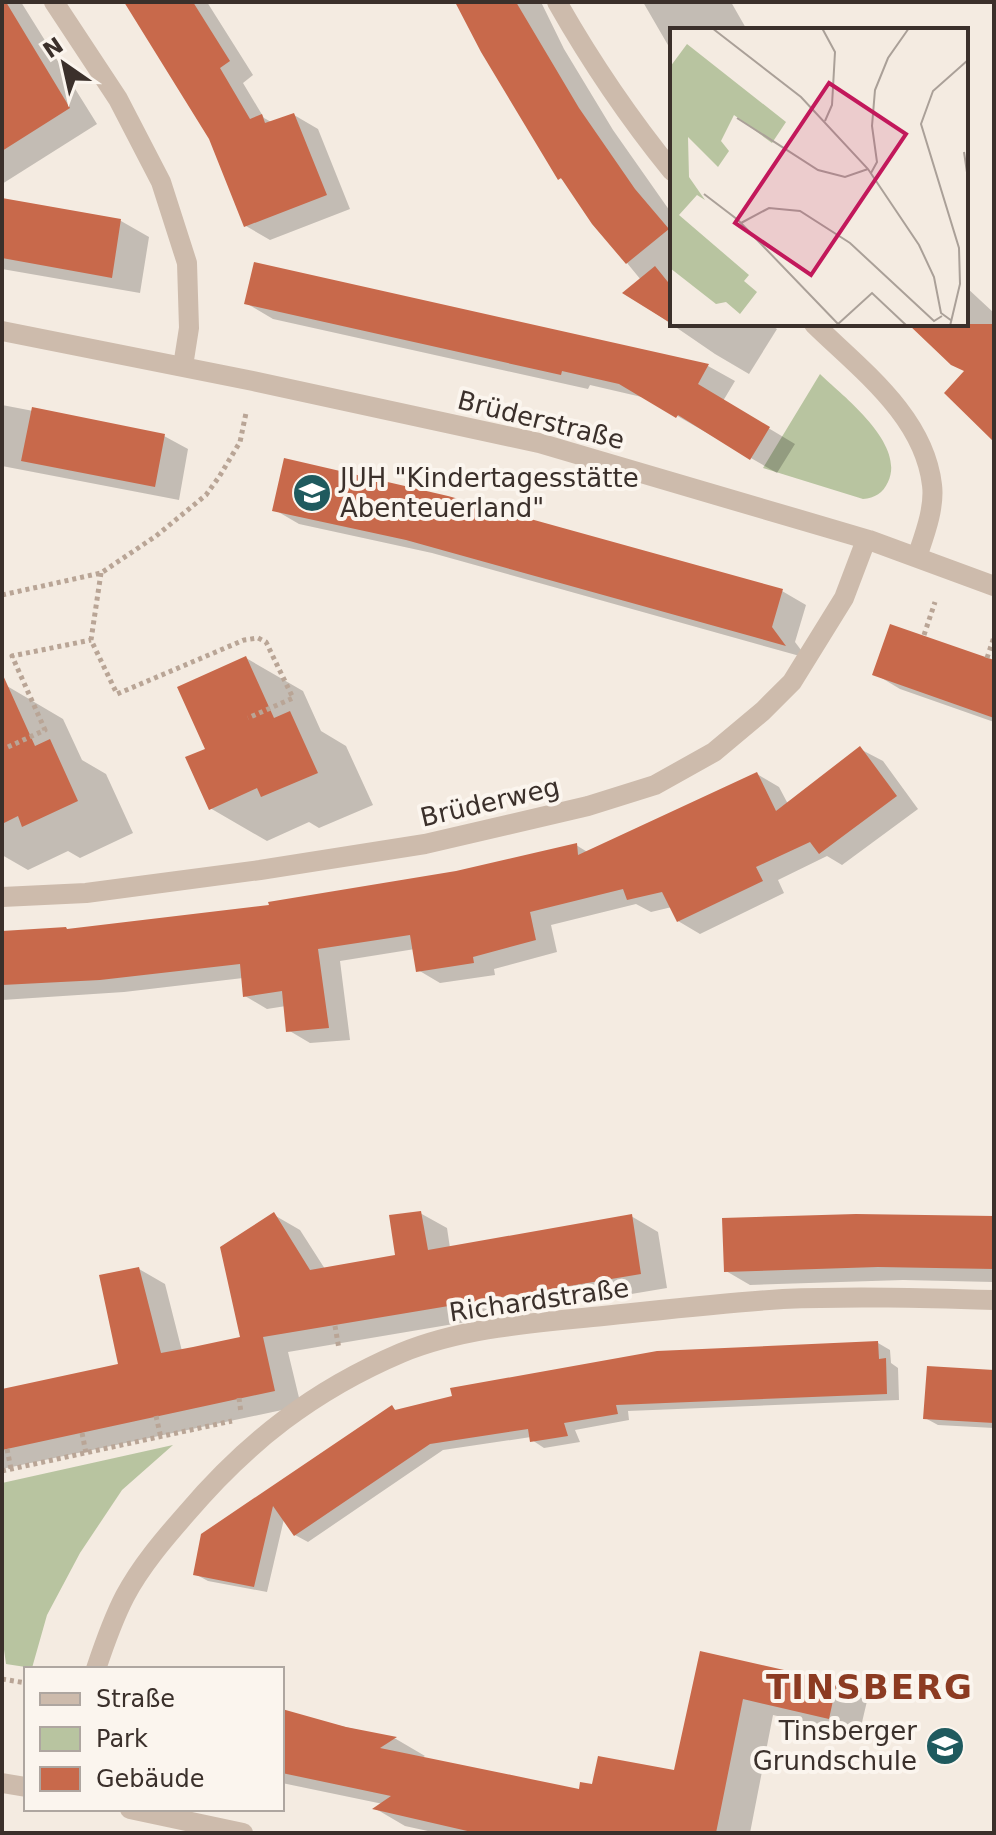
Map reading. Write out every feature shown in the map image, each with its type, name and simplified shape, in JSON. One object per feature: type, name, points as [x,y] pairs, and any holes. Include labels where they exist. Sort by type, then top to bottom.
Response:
[{"type":"street","points":[[54,2],[118,99],[161,182],[187,263],[189,328],[183,366]]},
{"type":"street","points":[[557,2],[628,114],[670,168]]},
{"type":"street","points":[[816,326],[906,416],[923,450],[933,487],[926,531],[917,557]]},
{"type":"street","name":"Brüderstraße","points":[[2,331],[183,366],[539,443],[866,540],[994,586]]},
{"type":"street","name":"Brüderweg","points":[[2,897],[100,891],[425,844],[588,806],[655,785],[714,752],[792,682],[844,598],[866,540]]},
{"type":"street","name":"Richardstraße","points":[[97,1667],[125,1597],[146,1563],[209,1486],[249,1447],[307,1403],[402,1353],[447,1338],[510,1325],[680,1308],[839,1298],[994,1300]]},
{"type":"street","points":[[2,1783],[24,1787]]},
{"type":"street","points":[[139,1811],[243,1833]]},
{"type":"path","points":[[2,595],[101,573],[156,536],[206,495],[240,442],[253,381]]},
{"type":"path","points":[[101,573],[91,640],[117,694],[244,640],[258,638],[266,642],[293,698],[248,718]]},
{"type":"path","points":[[924,635],[935,602]]},
{"type":"path","points":[[987,658],[994,637]]},
{"type":"path","points":[[8,747],[45,730],[12,656],[91,640]]},
{"type":"path","points":[[335,1326],[341,1356]]},
{"type":"path","points":[[156,1416],[161,1438]]},
{"type":"path","points":[[2,1471],[242,1418]]},
{"type":"path","points":[[82,1433],[86,1453]]},
{"type":"path","points":[[7,1449],[11,1469]]},
{"type":"path","points":[[2,1679],[24,1683]]},
{"type":"green space","points":[[820,374],[870,422],[888,452],[891,467],[888,482],[875,496],[863,499],[763,468]]},
{"type":"green space","points":[[173,1445],[122,1490],[80,1553],[47,1615],[32,1667],[6,1664],[2,1635],[2,1483]]},
{"type":"building","points":[[2,2],[6,2],[70,108],[2,151]]},
{"type":"building","points":[[124,2],[193,2],[230,61],[220,68],[250,119],[262,114],[265,123],[294,113],[327,195],[244,227],[209,139]]},
{"type":"building","points":[[455,2],[516,2],[579,108],[635,189],[669,229],[626,264],[592,224],[561,178],[558,180],[481,52]]},
{"type":"building","points":[[2,198],[121,219],[112,278],[2,258]]},
{"type":"building","points":[[254,262],[709,364],[698,384],[770,427],[750,460],[678,415],[676,418],[619,384],[562,371],[561,375],[244,304]]},
{"type":"building","points":[[655,266],[670,285],[670,323],[622,293]]},
{"type":"building","points":[[994,324],[994,442],[944,393],[964,371],[951,365],[910,326]]},
{"type":"building","points":[[32,407],[165,434],[155,487],[21,461]]},
{"type":"building","points":[[284,458],[448,496],[783,589],[772,627],[786,646],[406,540],[272,511]]},
{"type":"building","points":[[890,624],[994,660],[994,718],[872,675]]},
{"type":"building","points":[[246,656],[274,718],[290,711],[318,773],[261,797],[257,788],[209,810],[185,757],[205,749],[177,687]]},
{"type":"building","points":[[2,673],[35,746],[50,739],[78,801],[22,827],[18,816],[2,824]]},
{"type":"building","points":[[860,746],[897,796],[819,854],[810,842],[756,867],[763,881],[677,922],[662,892],[627,900],[623,889],[530,912],[536,940],[473,957],[474,963],[416,972],[410,935],[318,949],[329,1028],[286,1032],[282,991],[243,997],[240,964],[100,980],[2,985],[2,931],[67,929],[269,905],[268,902],[456,871],[577,843],[578,855],[757,772],[776,811]]},
{"type":"building","points":[[421,1211],[428,1250],[632,1214],[641,1274],[263,1337],[275,1391],[2,1450],[2,1389],[118,1364],[99,1275],[139,1267],[161,1353],[193,1347],[240,1337],[220,1247],[274,1212],[310,1270],[395,1255],[389,1215]]},
{"type":"building","points":[[856,1214],[994,1216],[994,1269],[878,1267],[724,1272],[722,1218]]},
{"type":"building","points":[[878,1341],[879,1359],[886,1358],[887,1394],[616,1405],[618,1414],[564,1423],[568,1436],[530,1442],[528,1429],[430,1444],[294,1536],[273,1506],[254,1587],[193,1575],[201,1534],[392,1405],[395,1410],[452,1396],[450,1388],[657,1351]]},
{"type":"building","points":[[927,1366],[994,1370],[994,1423],[923,1419]]},
{"type":"building","points":[[700,1651],[837,1682],[829,1719],[743,1699],[716,1833],[476,1833],[372,1809],[391,1796],[284,1773],[284,1710],[397,1737],[380,1748],[579,1789],[580,1782],[592,1784],[598,1756],[674,1770]]},
{"type":"place","name":"JUH \"Kindertagesstätte Abenteuerland\"","points":[[312,493]]},
{"type":"place","name":"Tinsberger Grundschule","points":[[945,1746]]},
{"type":"district","name":"TINSBERG","points":[[870,1687]]}]
